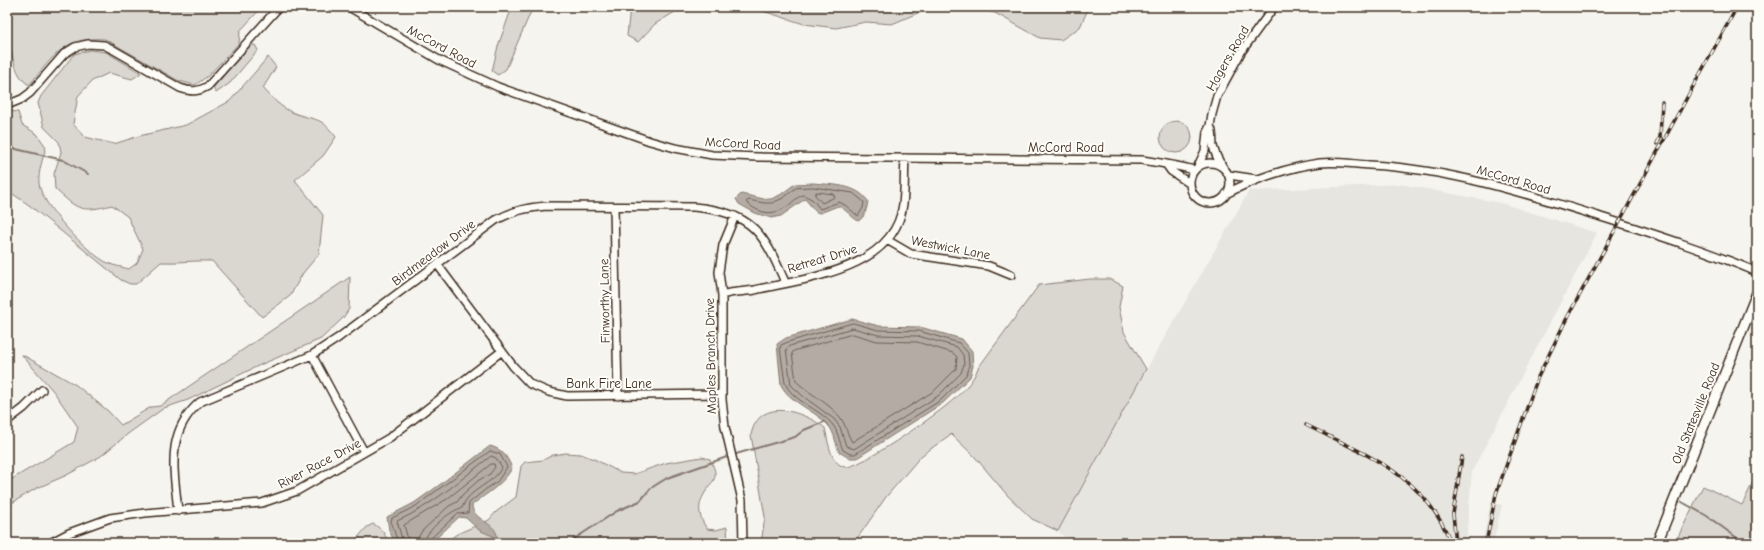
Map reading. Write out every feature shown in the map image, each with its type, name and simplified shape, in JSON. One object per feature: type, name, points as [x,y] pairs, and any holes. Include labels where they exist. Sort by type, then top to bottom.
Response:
[{"type":"main road","name":"Old Statesville Road","points":[[1657,543],[1757,293]]},
{"type":"street","points":[[7,105],[22,99],[30,93],[64,54],[75,47],[88,44],[104,45],[180,88],[194,92],[198,91],[208,86],[279,7]]},
{"type":"street","name":"McCord Road","points":[[349,7],[416,47],[467,74],[518,94],[650,141],[675,148],[725,156],[1142,160],[1196,168],[1205,163],[1214,163],[1223,168]]},
{"type":"street","name":"Hagers Road","points":[[1196,168],[1205,151],[1207,132],[1210,126],[1217,96],[1229,73],[1258,27],[1275,7]]},
{"type":"street","name":"Hagers Road","points":[[1210,126],[1213,132],[1215,155],[1223,168]]},
{"type":"street","name":"Retreat Drive","points":[[722,295],[729,292],[749,291],[854,264],[871,255],[887,240],[895,228],[903,205],[905,158]]},
{"type":"street","name":"McCord Road","points":[[1166,164],[1171,170],[1189,183],[1193,195],[1206,202],[1217,201],[1226,194],[1256,179],[1321,163],[1392,166],[1450,174],[1509,189],[1619,223],[1726,259],[1757,272]]},
{"type":"street","points":[[1189,183],[1196,168]]},
{"type":"street","points":[[1223,168],[1229,175],[1230,183],[1226,194]]},
{"type":"street","name":"McCord Road","points":[[1229,175],[1256,179]]},
{"type":"street","name":"Birdmeadow Drive","points":[[178,511],[173,460],[176,440],[181,425],[191,410],[200,402],[312,356],[496,220],[524,208],[614,206],[694,207],[715,209],[745,221],[759,231],[771,249],[785,282]]},
{"type":"street","name":"Finworthy Lane","points":[[614,206],[618,396]]},
{"type":"street","name":"Maples Branch Drive","points":[[735,216],[723,245],[720,258],[719,272],[722,295],[721,394],[722,416],[742,500],[743,543]]},
{"type":"street","name":"Westwick Lane","points":[[887,240],[911,254],[989,266],[1011,275]]},
{"type":"street","name":"Bank Fire Lane","points":[[437,264],[513,366],[530,384],[549,392],[567,396],[721,394]]},
{"type":"street","name":"River Race Drive","points":[[50,543],[69,533],[110,518],[145,513],[262,503],[275,500],[297,491],[389,438],[502,351]]},
{"type":"street","points":[[312,356],[364,452]]},
{"type":"street","points":[[7,421],[24,408],[42,390]]},
{"type":"shaded area","points":[[7,7],[262,7],[240,31],[239,43],[208,76],[195,85],[179,81],[105,39],[91,39],[79,41],[61,50],[29,85],[24,81],[18,72],[13,60],[9,43],[7,43]]},
{"type":"shaded area","points":[[512,7],[533,7],[506,69],[498,75],[492,71],[498,46]]},
{"type":"shaded area","points":[[630,7],[683,7],[655,24],[638,42],[627,36]]},
{"type":"shaded area","points":[[750,7],[938,7],[920,12],[892,24],[866,22],[836,28],[804,24]]},
{"type":"shaded area","points":[[967,7],[1089,7],[1080,27],[1061,40],[1040,38],[995,13]]},
{"type":"shaded area","points":[[251,45],[255,45],[258,50],[230,83],[216,93],[213,88]]},
{"type":"shaded area","points":[[90,50],[106,52],[141,73],[132,79],[109,73],[92,81],[78,96],[73,124],[85,137],[114,144],[139,136],[186,125],[230,101],[268,57],[276,67],[263,88],[281,106],[294,113],[322,122],[336,137],[323,156],[295,180],[323,215],[319,254],[303,273],[290,296],[262,317],[212,261],[161,262],[136,284],[130,284],[121,280],[29,205],[7,190],[7,111],[18,112],[22,125],[37,134],[46,147],[39,179],[41,192],[56,215],[67,228],[89,250],[108,263],[129,269],[137,263],[143,249],[128,217],[112,205],[93,209],[80,208],[55,189],[54,174],[61,152],[59,142],[44,127],[38,103],[41,96],[74,54]]},
{"type":"shaded area","points":[[1173,121],[1179,121],[1189,128],[1192,137],[1191,143],[1185,150],[1179,153],[1173,153],[1163,146],[1160,140],[1160,134],[1167,124]]},
{"type":"shaded area","points":[[1400,184],[1501,203],[1597,233],[1472,471],[1466,543],[1070,543],[1058,531],[1155,354],[1249,191]]},
{"type":"shaded area","points":[[350,277],[349,309],[343,318],[321,339],[260,365],[188,400],[164,408],[129,433],[101,456],[67,475],[35,489],[7,506],[7,482],[74,442],[78,427],[54,392],[21,354],[76,385],[108,411],[121,425],[151,407],[160,406]]},
{"type":"shaded area","points":[[1090,279],[1110,279],[1123,286],[1119,307],[1124,332],[1146,369],[1058,531],[1032,519],[1008,496],[975,457],[951,434],[921,456],[886,497],[854,543],[761,543],[765,517],[751,435],[756,423],[763,415],[772,411],[783,410],[805,416],[816,422],[825,428],[830,451],[836,461],[845,467],[853,465],[865,460],[913,430],[961,393],[973,379],[978,368],[1039,285]]},
{"type":"shaded area","points":[[566,453],[581,454],[621,473],[634,474],[666,463],[702,457],[710,459],[715,477],[702,497],[700,507],[701,518],[707,529],[716,530],[727,527],[728,543],[444,543],[457,534],[489,520],[496,512],[516,497],[521,466],[525,462],[543,460],[553,455]]},
{"type":"shaded area","points":[[1757,474],[1757,543],[1675,543],[1703,486],[1742,505]]},
{"type":"shaded area","points":[[1491,502],[1502,505],[1493,543],[1482,543]]},
{"type":"shaded area","points":[[373,524],[383,532],[388,543],[353,543],[367,527]]},
{"type":"water","points":[[813,183],[844,186],[857,191],[868,201],[864,215],[858,221],[838,206],[820,213],[816,212],[805,199],[781,216],[771,218],[755,213],[739,204],[736,199],[741,194],[771,199],[780,195],[795,184]]},
{"type":"water","points":[[852,319],[879,326],[920,327],[962,339],[972,351],[973,366],[970,377],[943,403],[857,458],[849,458],[839,452],[833,433],[828,425],[822,419],[799,404],[781,385],[777,344],[786,338]]},
{"type":"water","points":[[490,446],[498,449],[504,454],[512,468],[499,484],[472,505],[476,515],[494,528],[497,538],[479,530],[466,518],[459,517],[431,543],[395,543],[389,530],[387,517],[414,503]]},
{"type":"waterway","points":[[7,147],[63,160],[88,174]]},
{"type":"waterway","points":[[736,454],[795,437],[804,430],[824,422]]},
{"type":"waterway","points":[[568,543],[617,511],[640,501],[651,488],[667,478],[727,457]]},
{"type":"waterway","points":[[1682,502],[1707,516],[1744,543]]},
{"type":"waterway","points":[[497,538],[501,543]]},
{"type":"railway","points":[[1486,543],[1496,494],[1538,377],[1566,320],[1737,7]]},
{"type":"railway","points":[[1657,144],[1660,137],[1662,102]]},
{"type":"railway","points":[[1306,425],[1371,458],[1410,484],[1426,500],[1440,520],[1451,543]]},
{"type":"railway","points":[[1456,543],[1453,514],[1462,457]]}]
